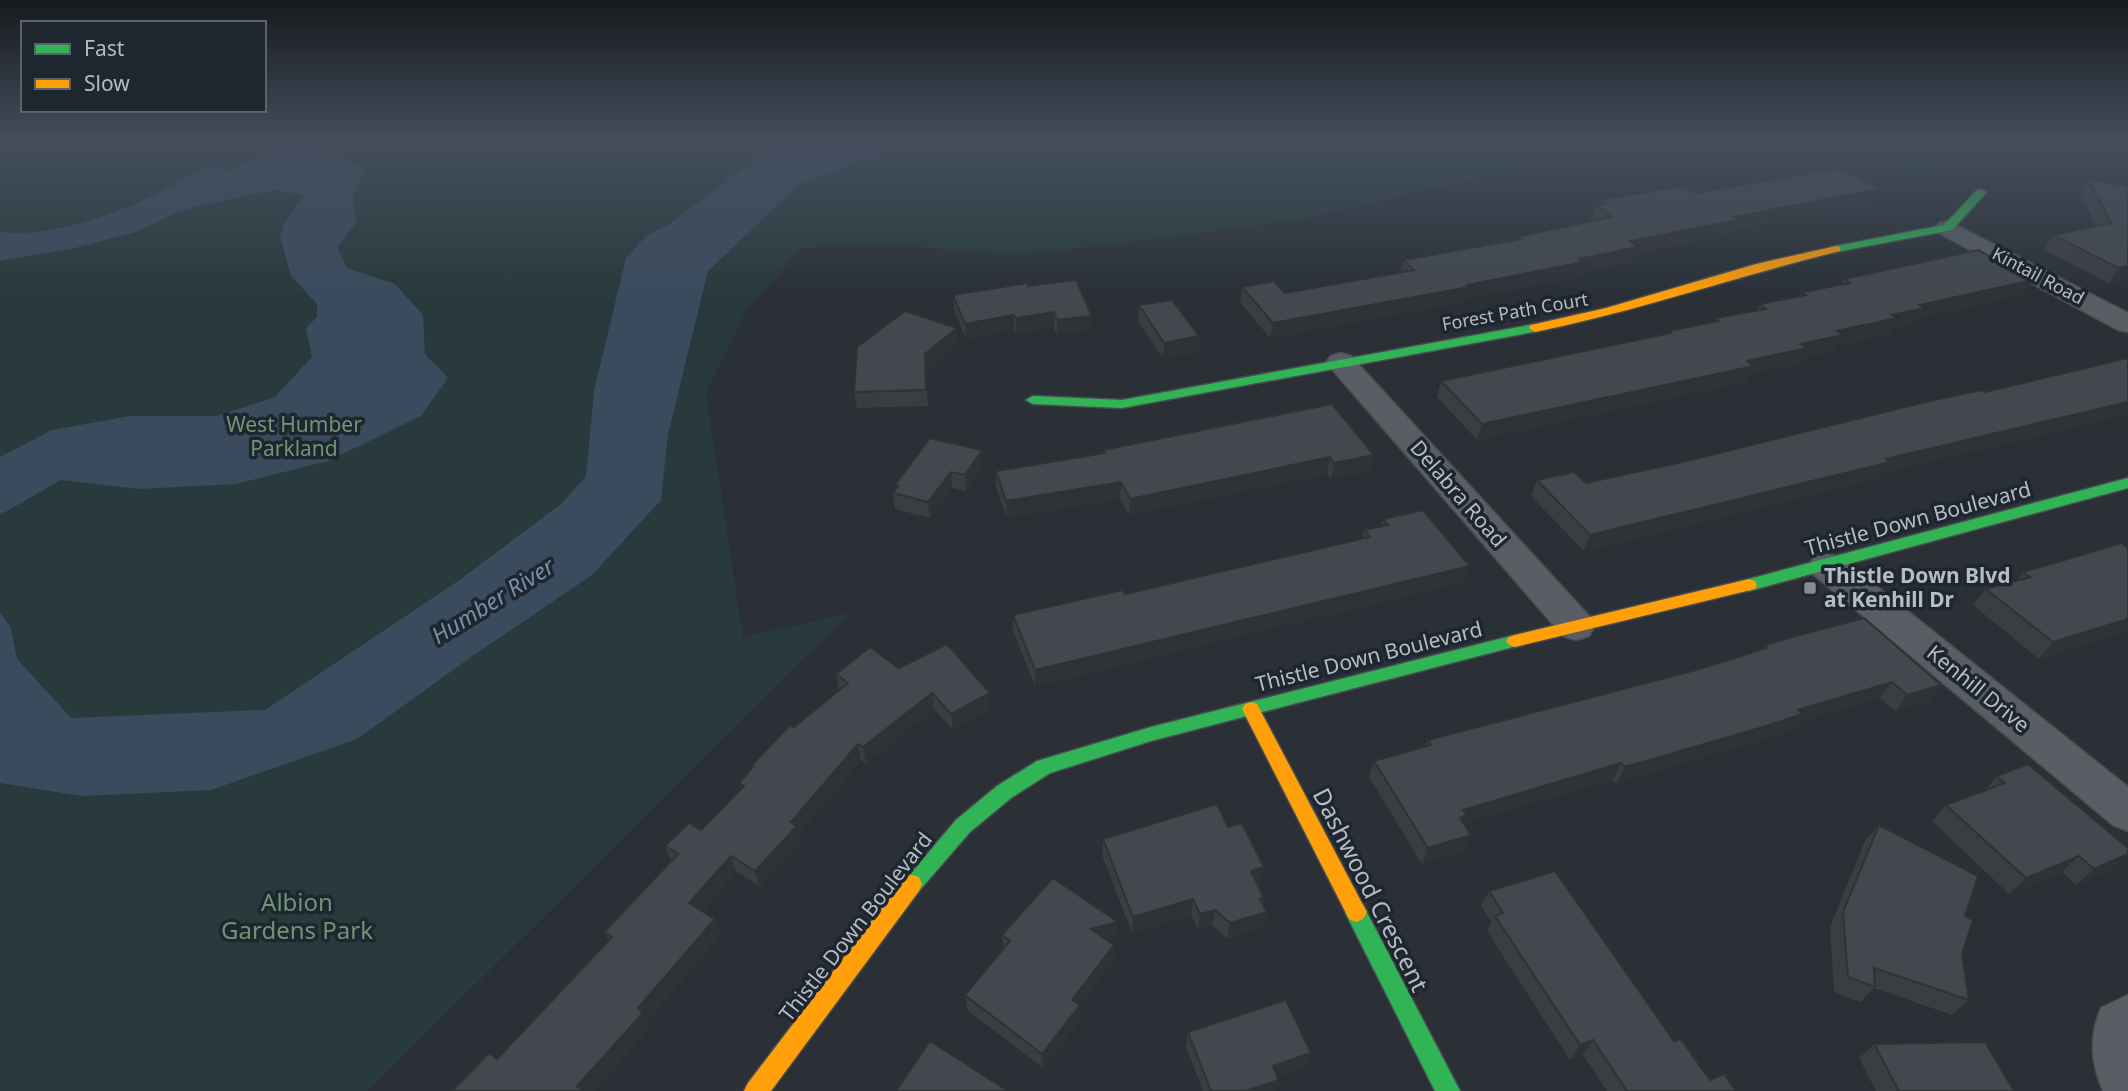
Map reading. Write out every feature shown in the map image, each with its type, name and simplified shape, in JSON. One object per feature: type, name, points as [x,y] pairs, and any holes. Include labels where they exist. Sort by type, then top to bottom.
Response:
[{"type":"street","points":[[1948,228],[1979,194]]},
{"type":"street","name":"Kintail Road","points":[[1948,228],[2128,324]]},
{"type":"street","name":"Forest Path Court","points":[[1033,400],[1122,404],[1581,320],[1786,258],[1948,228]]},
{"type":"street","name":"Delabra Road","points":[[1341,362],[1576,626]]},
{"type":"street","name":"Thistle Down Boulevard","points":[[756,1091],[927,864],[962,826],[1004,792],[1044,767],[1093,750],[1576,626],[1827,566],[2128,483]]},
{"type":"street","name":"Kenhill Drive","points":[[1827,566],[2128,812]]},
{"type":"street","name":"Dashwood Crescent","points":[[1251,709],[1448,1091]]},
{"type":"street","points":[[2128,1020],[2119,1026],[2118,1048],[2122,1077],[2128,1086]]},
{"type":"green space","name":"West Humber Parkland","points":[[0,194],[1413,194],[1306,219],[1019,255],[886,244],[802,248],[746,311],[706,393],[743,637],[850,613],[368,1091],[0,1091]]},
{"type":"water","points":[[255,194],[198,206],[173,214],[139,231],[75,248],[0,261],[0,232],[55,229],[94,219],[155,195]]},
{"type":"water","points":[[298,194],[354,194],[356,223],[337,247],[347,268],[395,284],[423,315],[425,354],[448,378],[421,416],[328,461],[236,484],[138,489],[61,480],[0,515],[0,457],[52,430],[130,416],[217,416],[275,397],[312,357],[306,328],[317,317],[317,304],[291,276],[280,236],[285,222],[305,195]]},
{"type":"water","name":"Humber River","points":[[709,194],[790,194],[708,271],[668,434],[661,500],[592,575],[357,739],[211,790],[82,796],[0,783],[0,612],[11,628],[17,659],[71,718],[265,710],[458,581],[561,504],[586,476],[594,391],[626,258],[646,236],[668,225]]},
{"type":"building","points":[[1637,194],[1854,194],[1733,217],[1738,220],[1630,241],[1638,247],[1579,259],[1583,262],[1467,285],[1469,287],[1273,323],[1242,287],[1274,281],[1285,293],[1414,270],[1403,260],[1520,239],[1516,237],[1612,217],[1596,205],[1606,203],[1601,200]]},
{"type":"building","points":[[2096,194],[2128,194],[2128,266],[2118,268],[2053,235],[2111,223]]},
{"type":"building","points":[[1978,250],[2033,280],[1920,305],[1925,308],[1892,315],[1897,318],[1837,331],[1843,335],[1801,344],[1807,348],[1747,361],[1754,366],[1482,424],[1441,381],[1671,333],[1669,331],[1718,321],[1715,318],[1766,309],[1760,304],[1806,295],[1802,292],[1850,283],[1844,279]]},
{"type":"building","points":[[1076,280],[1092,316],[1057,320],[1054,312],[1016,318],[1013,315],[965,324],[953,295],[1027,283],[1028,286]]},
{"type":"building","points":[[1172,300],[1199,336],[1164,343],[1139,305]]},
{"type":"building","points":[[905,311],[957,328],[925,354],[926,390],[854,392],[857,347]]},
{"type":"building","points":[[2128,358],[2128,402],[1886,459],[1890,462],[1590,535],[1537,480],[1574,472],[1586,483],[1929,401],[1982,390],[1985,392]]},
{"type":"building","points":[[1332,404],[1374,455],[1334,463],[1330,457],[1130,499],[1121,482],[1006,501],[996,471],[1105,453],[1103,450]]},
{"type":"building","points":[[930,438],[982,450],[965,475],[951,472],[928,502],[893,493],[898,486],[895,485]]},
{"type":"building","points":[[1423,510],[1470,566],[1035,670],[1013,615],[1123,590],[1125,594],[1370,537],[1364,530],[1388,525],[1383,519]]},
{"type":"building","points":[[2122,543],[2128,548],[2128,619],[2053,642],[1986,589],[2030,577],[2023,572]]},
{"type":"building","points":[[1864,618],[1941,685],[1907,695],[1892,682],[1798,710],[1803,714],[1763,727],[1625,767],[1621,763],[1463,810],[1467,815],[1460,818],[1471,835],[1428,848],[1374,761],[1431,745],[1428,740],[1696,670],[1767,648],[1764,646],[1785,639]]},
{"type":"building","points":[[947,644],[990,693],[951,714],[932,693],[863,747],[858,744],[791,822],[797,826],[755,871],[731,856],[689,903],[715,919],[638,1008],[643,1013],[577,1086],[584,1091],[452,1091],[489,1053],[497,1059],[612,937],[604,932],[678,854],[665,846],[689,823],[701,830],[744,786],[739,783],[753,767],[751,766],[790,725],[794,727],[848,683],[836,674],[870,647],[899,668]]},
{"type":"building","points":[[2028,764],[2128,848],[2128,854],[2094,869],[2079,856],[2026,878],[1946,805],[2005,783],[1997,776]]},
{"type":"building","points":[[1217,804],[1228,827],[1242,823],[1264,867],[1251,871],[1264,898],[1260,899],[1267,912],[1230,923],[1215,910],[1200,914],[1193,899],[1133,917],[1103,839]]},
{"type":"building","points":[[1879,825],[1978,876],[1965,916],[1973,920],[1962,954],[1969,1000],[1874,968],[1875,987],[1848,977],[1843,912]]},
{"type":"building","points":[[1555,871],[1674,1041],[1681,1039],[1710,1080],[1724,1074],[1736,1091],[1627,1091],[1593,1040],[1580,1045],[1495,916],[1503,913],[1489,891]]},
{"type":"building","points":[[1053,878],[1118,922],[1091,929],[1114,945],[1072,1000],[1080,1005],[1042,1054],[965,995],[1010,941],[1002,935]]},
{"type":"building","points":[[1286,1000],[1311,1053],[1273,1066],[1279,1080],[1246,1091],[1211,1091],[1188,1032]]},
{"type":"building","points":[[930,1041],[1008,1091],[896,1091]]},
{"type":"building","points":[[1985,1042],[2014,1091],[1899,1091],[1874,1044]]},
{"type":"traffic: fast","points":[[1836,249],[1948,228],[1979,194]]},
{"type":"traffic: fast","points":[[1033,400],[1122,404],[1535,328]]},
{"type":"traffic: fast","points":[[1749,585],[2128,483]]},
{"type":"traffic: fast","points":[[912,884],[963,826],[1004,792],[1044,767],[1151,734],[1515,641]]},
{"type":"traffic: fast","points":[[1356,912],[1448,1091]]},
{"type":"traffic: slow","points":[[1535,328],[1611,311],[1760,267],[1836,249]]},
{"type":"traffic: slow","points":[[1515,641],[1749,585]]},
{"type":"traffic: slow","points":[[1251,709],[1356,912]]},
{"type":"traffic: slow","points":[[756,1091],[912,884]]},
{"type":"place","name":"Thistle Down Blvd at Kenhill Dr","points":[[1810,588]]},
{"type":"park label","name":"Albion Gardens Park","points":[[297,917]]}]
